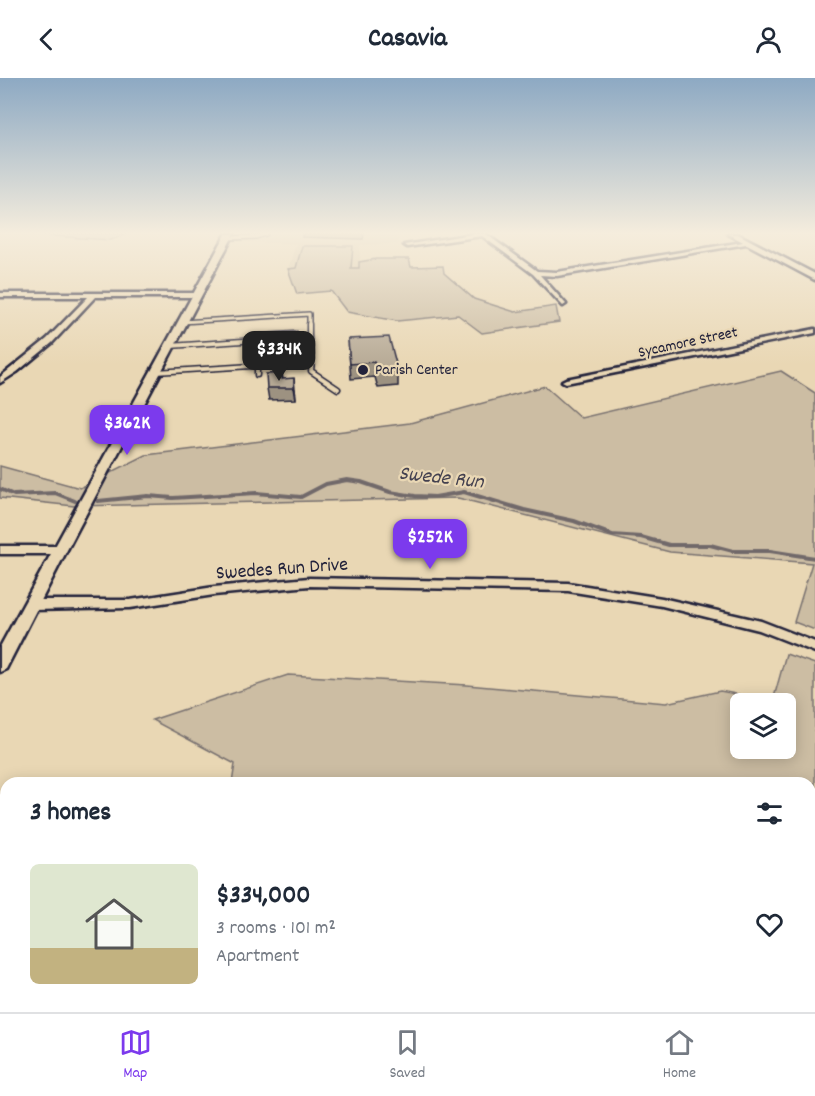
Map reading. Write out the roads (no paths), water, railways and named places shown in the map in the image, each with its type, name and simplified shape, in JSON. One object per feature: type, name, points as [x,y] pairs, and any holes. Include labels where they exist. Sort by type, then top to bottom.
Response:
[{"type":"street","points":[[0,664],[205,278]]},
{"type":"street","points":[[539,278],[563,304]]},
{"type":"street","points":[[0,295],[196,295]]},
{"type":"street","points":[[0,381],[43,349],[65,328],[93,295]]},
{"type":"street","name":"Sycamore Street","points":[[566,381],[815,331]]},
{"type":"street","points":[[0,550],[59,550]]},
{"type":"street","name":"Swedes Run Drive","points":[[32,604],[130,604],[214,591],[309,582],[568,587],[662,603],[761,626],[815,647]]},
{"type":"lane","points":[[182,322],[309,314],[311,371],[338,389]]},
{"type":"lane","points":[[289,339],[309,337]]},
{"type":"lane","points":[[169,347],[260,340]]},
{"type":"lane","points":[[289,363],[312,362]]},
{"type":"lane","points":[[155,372],[283,363]]},
{"type":"lane","points":[[257,365],[257,375]]},
{"type":"waterway","name":"Swede Run","points":[[98,501],[148,496],[173,498],[256,493],[301,497],[326,484],[347,480],[361,482],[390,492],[415,496],[435,497],[464,492],[524,510],[574,521],[612,535],[641,537],[669,545],[710,545],[733,551],[770,551],[815,558]]},
{"type":"waterway","name":"Swede Run","points":[[0,489],[14,495],[55,493],[75,501]]},
{"type":"place","name":"Parish Center","points":[[363,370]]}]
